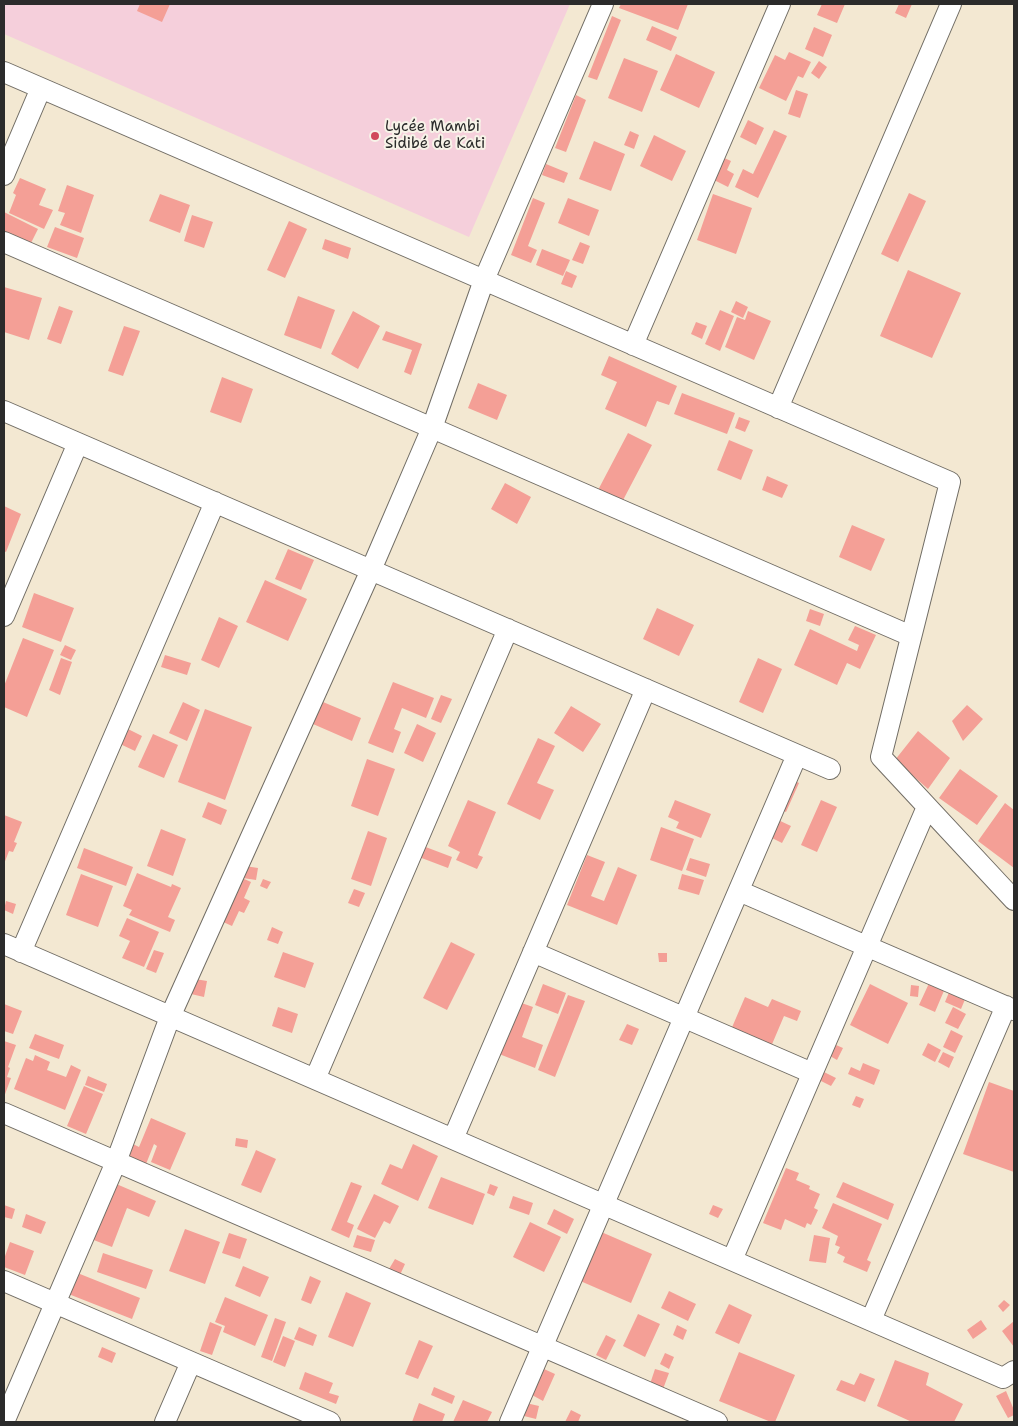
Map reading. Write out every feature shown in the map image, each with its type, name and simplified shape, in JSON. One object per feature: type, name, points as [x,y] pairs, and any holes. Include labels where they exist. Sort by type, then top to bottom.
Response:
[{"type":"street","points":[[4,1422],[116,1162],[170,1017],[371,570],[432,428],[485,281],[603,4]]},
{"type":"street","points":[[633,345],[780,4]]},
{"type":"street","points":[[778,408],[951,4]]},
{"type":"street","points":[[4,72],[950,482],[881,757],[1014,900]]},
{"type":"street","points":[[4,175],[41,88]]},
{"type":"street","points":[[4,242],[911,636]]},
{"type":"street","points":[[4,410],[830,769]]},
{"type":"street","points":[[6,605],[78,443]]},
{"type":"street","points":[[215,502],[13,948],[1003,1378],[1014,1371]]},
{"type":"street","points":[[315,1079],[508,629]]},
{"type":"street","points":[[452,1139],[646,689]]},
{"type":"street","points":[[510,1422],[797,755]]},
{"type":"street","points":[[732,1260],[926,807]]},
{"type":"street","points":[[739,891],[1010,1008],[871,1320]]},
{"type":"street","points":[[533,952],[812,1073]]},
{"type":"street","points":[[4,1113],[717,1422]]},
{"type":"street","points":[[4,1281],[330,1422]]},
{"type":"street","points":[[164,1422],[191,1362]]},
{"type":"shaded area","name":"Lycée Mambi Sidibé de Kati","points":[[4,4],[570,4],[469,237],[4,34]]},
{"type":"building","points":[[140,4],[170,4],[162,22],[137,11]]},
{"type":"building","points":[[621,4],[688,4],[678,30],[619,8]]},
{"type":"building","points":[[822,4],[845,4],[837,23],[817,15]]},
{"type":"building","points":[[899,4],[912,4],[906,18],[895,13]]},
{"type":"building","points":[[612,16],[621,20],[597,80],[588,77]]},
{"type":"building","points":[[652,26],[677,37],[671,51],[646,40]]},
{"type":"building","points":[[814,27],[832,35],[823,57],[805,49]]},
{"type":"building","points":[[789,52],[811,62],[803,78],[798,76],[786,101],[759,88],[775,55],[785,60]]},
{"type":"building","points":[[676,54],[715,72],[699,108],[660,90]]},
{"type":"building","points":[[624,58],[658,71],[642,112],[608,98]]},
{"type":"building","points":[[819,61],[827,67],[819,79],[811,73]]},
{"type":"building","points":[[796,90],[808,94],[800,118],[788,114]]},
{"type":"building","points":[[576,95],[586,100],[566,152],[555,148]]},
{"type":"building","points":[[748,120],[764,128],[756,145],[740,137]]},
{"type":"building","points":[[774,130],[787,136],[758,198],[735,187],[743,169],[753,174]]},
{"type":"building","points":[[630,131],[639,135],[634,149],[624,145]]},
{"type":"building","points":[[654,135],[686,151],[672,181],[640,166]]},
{"type":"building","points":[[594,141],[625,154],[611,191],[579,179]]},
{"type":"building","points":[[722,157],[731,161],[727,170],[734,174],[728,187],[712,179]]},
{"type":"building","points":[[546,164],[568,173],[564,183],[542,175]]},
{"type":"building","points":[[20,178],[46,189],[39,205],[53,210],[44,229],[9,213],[16,195],[13,193]]},
{"type":"building","points":[[67,185],[94,195],[81,233],[60,225],[65,213],[58,211]]},
{"type":"building","points":[[909,193],[926,201],[898,262],[881,254]]},
{"type":"building","points":[[160,194],[190,205],[180,233],[149,221]]},
{"type":"building","points":[[713,194],[752,208],[736,254],[697,240]]},
{"type":"building","points":[[533,198],[545,203],[528,246],[537,250],[531,263],[511,255]]},
{"type":"building","points":[[568,198],[599,210],[589,236],[558,223]]},
{"type":"building","points":[[4,212],[38,229],[30,245],[4,233]]},
{"type":"building","points":[[192,215],[213,222],[204,248],[184,241]]},
{"type":"building","points":[[289,221],[307,229],[285,278],[267,270]]},
{"type":"building","points":[[55,227],[84,238],[77,258],[47,247]]},
{"type":"building","points":[[325,239],[351,248],[348,259],[322,249]]},
{"type":"building","points":[[580,242],[590,246],[583,264],[572,260]]},
{"type":"building","points":[[542,249],[570,260],[563,276],[536,265]]},
{"type":"building","points":[[908,270],[961,293],[932,358],[880,336]]},
{"type":"building","points":[[566,271],[577,276],[572,288],[561,284]]},
{"type":"building","points":[[4,287],[42,298],[29,340],[4,332]]},
{"type":"building","points":[[298,296],[335,310],[321,349],[284,335]]},
{"type":"building","points":[[736,301],[748,307],[743,318],[731,312]]},
{"type":"building","points":[[59,306],[73,311],[61,344],[47,339]]},
{"type":"building","points":[[720,310],[734,316],[720,351],[705,344]]},
{"type":"building","points":[[353,311],[380,326],[358,369],[331,354]]},
{"type":"building","points":[[748,311],[771,321],[754,360],[725,347],[737,317],[745,320]]},
{"type":"building","points":[[696,322],[707,326],[702,339],[691,334]]},
{"type":"building","points":[[124,326],[140,331],[123,376],[108,371]]},
{"type":"building","points":[[386,331],[422,344],[411,375],[404,372],[412,350],[382,340]]},
{"type":"building","points":[[609,356],[677,386],[669,405],[657,401],[646,427],[605,409],[617,382],[601,375]]},
{"type":"building","points":[[222,377],[253,389],[241,423],[210,412]]},
{"type":"building","points":[[478,383],[507,395],[497,420],[468,408]]},
{"type":"building","points":[[682,393],[735,413],[727,434],[674,414]]},
{"type":"building","points":[[739,417],[750,421],[745,432],[735,428]]},
{"type":"building","points":[[628,433],[652,445],[621,504],[597,492]]},
{"type":"building","points":[[729,440],[753,450],[741,480],[717,470]]},
{"type":"building","points":[[767,476],[788,485],[782,498],[762,490]]},
{"type":"building","points":[[505,483],[531,497],[517,524],[491,509]]},
{"type":"building","points":[[4,506],[21,514],[6,552],[4,551]]},
{"type":"building","points":[[852,525],[885,539],[871,571],[839,557]]},
{"type":"building","points":[[288,549],[314,560],[301,590],[275,579]]},
{"type":"building","points":[[265,580],[307,599],[288,641],[246,622]]},
{"type":"building","points":[[34,593],[74,608],[61,642],[22,627]]},
{"type":"building","points":[[657,608],[694,625],[679,656],[643,639]]},
{"type":"building","points":[[810,609],[824,614],[820,626],[806,621]]},
{"type":"building","points":[[219,617],[238,626],[219,668],[201,660]]},
{"type":"building","points":[[855,626],[876,635],[860,669],[847,663],[837,685],[794,665],[810,629],[857,651],[859,645],[848,640]]},
{"type":"building","points":[[23,638],[54,650],[27,717],[4,707],[4,686]]},
{"type":"building","points":[[65,645],[76,650],[71,660],[60,655]]},
{"type":"building","points":[[165,655],[191,663],[187,675],[161,667]]},
{"type":"building","points":[[61,658],[72,662],[60,695],[49,690]]},
{"type":"building","points":[[758,658],[782,669],[763,713],[739,702]]},
{"type":"building","points":[[393,682],[434,698],[426,718],[402,708],[394,729],[401,732],[393,753],[368,743]]},
{"type":"building","points":[[441,695],[452,699],[441,723],[431,719]]},
{"type":"building","points":[[183,702],[200,710],[187,741],[169,733]]},
{"type":"building","points":[[323,702],[361,718],[352,741],[313,724]]},
{"type":"building","points":[[967,705],[983,719],[963,741],[952,721]]},
{"type":"building","points":[[571,706],[601,724],[583,752],[554,733]]},
{"type":"building","points":[[205,709],[252,727],[225,800],[178,782]]},
{"type":"building","points":[[417,724],[436,733],[423,762],[404,753]]},
{"type":"building","points":[[128,729],[142,736],[135,751],[120,744]]},
{"type":"building","points":[[918,731],[950,758],[928,789],[895,760]]},
{"type":"building","points":[[153,734],[178,745],[164,778],[138,767]]},
{"type":"building","points":[[538,738],[555,746],[537,783],[554,790],[540,820],[507,804]]},
{"type":"building","points":[[367,759],[395,769],[378,816],[351,806]]},
{"type":"building","points":[[960,769],[998,796],[977,825],[939,798]]},
{"type":"building","points":[[791,779],[799,783],[786,812],[777,808]]},
{"type":"building","points":[[468,800],[496,812],[478,855],[483,857],[477,869],[456,860],[460,852],[448,846]]},
{"type":"building","points":[[675,800],[711,814],[701,838],[676,828],[679,822],[668,817]]},
{"type":"building","points":[[821,800],[837,807],[817,852],[801,845]]},
{"type":"building","points":[[208,802],[227,810],[221,825],[202,817]]},
{"type":"building","points":[[1005,803],[1014,810],[1014,868],[978,841]]},
{"type":"building","points":[[4,815],[22,822],[14,842],[17,843],[13,852],[9,851],[4,864]]},
{"type":"building","points":[[776,819],[791,826],[782,843],[768,836]]},
{"type":"building","points":[[661,827],[694,839],[682,871],[650,860]]},
{"type":"building","points":[[161,829],[186,839],[173,876],[147,866]]},
{"type":"building","points":[[368,831],[387,838],[371,886],[351,879]]},
{"type":"building","points":[[423,846],[452,857],[448,868],[419,857]]},
{"type":"building","points":[[84,848],[133,867],[126,886],[77,868]]},
{"type":"building","points":[[587,855],[605,862],[591,896],[604,901],[618,867],[637,875],[617,925],[567,905]]},
{"type":"building","points":[[690,858],[710,864],[706,877],[686,870]]},
{"type":"building","points":[[245,866],[258,868],[256,880],[243,878]]},
{"type":"building","points":[[137,873],[171,887],[172,884],[181,888],[168,917],[175,920],[170,932],[129,915],[132,910],[123,906]]},
{"type":"building","points":[[81,874],[113,886],[98,927],[66,915]]},
{"type":"building","points":[[682,874],[704,880],[699,895],[678,889]]},
{"type":"building","points":[[242,878],[251,882],[244,898],[250,901],[244,913],[239,911],[232,926],[221,921]]},
{"type":"building","points":[[263,879],[271,882],[267,889],[260,886]]},
{"type":"building","points":[[354,889],[365,893],[359,907],[348,903]]},
{"type":"building","points":[[6,901],[16,904],[13,914],[4,910]]},
{"type":"building","points":[[127,918],[159,932],[144,967],[122,958],[130,941],[119,936]]},
{"type":"building","points":[[272,927],[283,932],[278,944],[267,940]]},
{"type":"building","points":[[451,942],[475,954],[447,1010],[423,998]]},
{"type":"building","points":[[154,950],[164,953],[156,973],[146,969]]},
{"type":"building","points":[[283,952],[314,963],[305,988],[274,977]]},
{"type":"building","points":[[658,953],[667,953],[667,962],[659,962]]},
{"type":"building","points":[[195,979],[207,981],[204,997],[191,994]]},
{"type":"building","points":[[931,979],[946,986],[935,1012],[919,1005]]},
{"type":"building","points":[[543,984],[566,993],[558,1014],[535,1005]]},
{"type":"building","points":[[870,984],[908,1003],[888,1044],[850,1025]]},
{"type":"building","points":[[911,985],[919,986],[918,997],[910,996]]},
{"type":"building","points":[[950,990],[966,997],[961,1009],[945,1002]]},
{"type":"building","points":[[568,995],[585,1001],[555,1077],[538,1070]]},
{"type":"building","points":[[745,997],[768,1007],[772,999],[801,1011],[797,1021],[784,1016],[770,1049],[730,1032]]},
{"type":"building","points":[[513,1000],[533,1007],[522,1037],[543,1045],[535,1068],[494,1052]]},
{"type":"building","points":[[4,1004],[22,1011],[13,1034],[4,1031]]},
{"type":"building","points":[[278,1007],[298,1014],[292,1033],[272,1026]]},
{"type":"building","points":[[953,1007],[966,1014],[958,1029],[945,1023]]},
{"type":"building","points":[[627,1024],[639,1029],[632,1045],[619,1040]]},
{"type":"building","points":[[951,1030],[963,1036],[955,1053],[943,1047]]},
{"type":"building","points":[[35,1034],[64,1045],[59,1059],[29,1048]]},
{"type":"building","points":[[4,1041],[16,1045],[8,1067],[10,1068],[7,1077],[11,1078],[4,1097]]},
{"type":"building","points":[[928,1043],[941,1050],[935,1062],[922,1055]]},
{"type":"building","points":[[836,1045],[843,1048],[837,1060],[830,1056]]},
{"type":"building","points":[[943,1052],[954,1057],[949,1068],[938,1062]]},
{"type":"building","points":[[35,1055],[50,1062],[47,1070],[66,1077],[71,1065],[81,1070],[65,1110],[14,1089],[26,1058],[33,1061]]},
{"type":"building","points":[[863,1063],[880,1070],[874,1085],[848,1074],[851,1067],[860,1071]]},
{"type":"building","points":[[824,1072],[836,1078],[831,1086],[819,1080]]},
{"type":"building","points":[[88,1076],[107,1084],[104,1092],[85,1085]]},
{"type":"building","points":[[989,1082],[1014,1091],[1014,1172],[963,1154]]},
{"type":"building","points":[[84,1086],[103,1094],[86,1134],[67,1126]]},
{"type":"building","points":[[856,1096],[864,1099],[860,1108],[852,1105]]},
{"type":"building","points":[[151,1118],[186,1133],[170,1170],[151,1162],[157,1146],[154,1144],[146,1164],[128,1156],[133,1144],[139,1147]]},
{"type":"building","points":[[236,1138],[248,1140],[247,1148],[235,1146]]},
{"type":"building","points":[[413,1144],[438,1156],[418,1201],[381,1184],[390,1164],[402,1169]]},
{"type":"building","points":[[256,1150],[276,1159],[261,1193],[241,1185]]},
{"type":"building","points":[[786,1168],[799,1173],[796,1180],[810,1186],[809,1189],[820,1194],[814,1208],[818,1210],[811,1225],[807,1223],[805,1228],[785,1219],[781,1230],[763,1223]]},
{"type":"building","points":[[441,1177],[485,1194],[473,1225],[428,1208]]},
{"type":"building","points":[[351,1182],[362,1186],[347,1222],[354,1225],[349,1238],[331,1230]]},
{"type":"building","points":[[843,1182],[894,1204],[888,1220],[836,1197]]},
{"type":"building","points":[[114,1183],[156,1201],[149,1217],[127,1208],[112,1247],[91,1239]]},
{"type":"building","points":[[490,1184],[498,1187],[494,1196],[487,1193]]},
{"type":"building","points":[[374,1194],[399,1206],[390,1224],[384,1221],[375,1238],[357,1229]]},
{"type":"building","points":[[513,1196],[533,1203],[529,1215],[509,1208]]},
{"type":"building","points":[[833,1203],[882,1224],[867,1260],[871,1262],[867,1272],[843,1262],[845,1257],[837,1253],[840,1247],[835,1245],[838,1236],[822,1228]]},
{"type":"building","points":[[4,1205],[15,1209],[12,1219],[4,1217]]},
{"type":"building","points":[[713,1205],[723,1209],[718,1218],[709,1214]]},
{"type":"building","points":[[554,1209],[574,1219],[567,1234],[547,1224]]},
{"type":"building","points":[[26,1214],[46,1222],[41,1234],[22,1227]]},
{"type":"building","points":[[530,1222],[561,1237],[544,1272],[513,1257]]},
{"type":"building","points":[[185,1229],[220,1242],[205,1284],[169,1271]]},
{"type":"building","points":[[599,1231],[652,1254],[631,1303],[578,1280]]},
{"type":"building","points":[[229,1233],[247,1239],[240,1259],[222,1253]]},
{"type":"building","points":[[357,1235],[375,1240],[371,1252],[353,1247]]},
{"type":"building","points":[[814,1235],[830,1238],[826,1263],[809,1261]]},
{"type":"building","points":[[10,1242],[34,1251],[25,1275],[4,1267],[4,1259]]},
{"type":"building","points":[[103,1253],[153,1270],[146,1289],[97,1272]]},
{"type":"building","points":[[395,1259],[405,1264],[400,1275],[389,1269]]},
{"type":"building","points":[[243,1266],[269,1277],[260,1297],[235,1286]]},
{"type":"building","points":[[75,1272],[140,1298],[132,1319],[66,1293]]},
{"type":"building","points":[[310,1276],[321,1281],[311,1304],[301,1300]]},
{"type":"building","points":[[669,1291],[696,1304],[688,1321],[661,1308]]},
{"type":"building","points":[[346,1292],[371,1303],[353,1347],[328,1337]]},
{"type":"building","points":[[225,1297],[268,1315],[255,1346],[223,1332],[225,1326],[215,1322]]},
{"type":"building","points":[[1004,1300],[1010,1305],[1003,1312],[998,1306]]},
{"type":"building","points":[[729,1304],[752,1315],[739,1344],[715,1333]]},
{"type":"building","points":[[638,1314],[660,1324],[645,1357],[623,1346]]},
{"type":"building","points":[[275,1318],[286,1322],[272,1361],[261,1357]]},
{"type":"building","points":[[981,1320],[987,1329],[973,1339],[967,1330]]},
{"type":"building","points":[[1014,1321],[1014,1347],[1002,1331]]},
{"type":"building","points":[[210,1322],[222,1327],[212,1355],[200,1351]]},
{"type":"building","points":[[677,1325],[687,1330],[683,1340],[673,1335]]},
{"type":"building","points":[[299,1327],[317,1335],[313,1346],[294,1339]]},
{"type":"building","points":[[606,1335],[616,1340],[606,1360],[596,1355]]},
{"type":"building","points":[[283,1336],[295,1341],[285,1367],[273,1362]]},
{"type":"building","points":[[419,1340],[433,1346],[418,1379],[405,1374]]},
{"type":"building","points":[[102,1347],[116,1353],[112,1363],[98,1357]]},
{"type":"building","points":[[739,1352],[795,1375],[775,1422],[719,1401]]},
{"type":"building","points":[[665,1353],[674,1357],[669,1369],[660,1364]]},
{"type":"building","points":[[895,1360],[929,1373],[926,1385],[963,1404],[954,1422],[912,1422],[877,1406]]},
{"type":"building","points":[[544,1369],[555,1374],[543,1401],[532,1395]]},
{"type":"building","points":[[655,1369],[669,1373],[663,1389],[650,1384]]},
{"type":"building","points":[[305,1372],[333,1383],[329,1393],[339,1396],[336,1404],[299,1389]]},
{"type":"building","points":[[860,1373],[875,1379],[865,1402],[836,1390],[841,1380],[854,1385]]},
{"type":"building","points":[[434,1387],[455,1396],[452,1404],[431,1395]]},
{"type":"building","points":[[1006,1391],[1014,1410],[1014,1415],[1008,1418],[996,1396]]},
{"type":"building","points":[[463,1400],[492,1412],[487,1422],[453,1422]]},
{"type":"building","points":[[419,1403],[445,1414],[442,1422],[412,1422]]},
{"type":"building","points":[[526,1403],[539,1406],[536,1419],[524,1416]]},
{"type":"building","points":[[571,1410],[581,1415],[578,1422],[565,1422]]},
{"type":"place","name":"Lycée Mambi Sidibé de Kati","points":[[375,136]]}]
